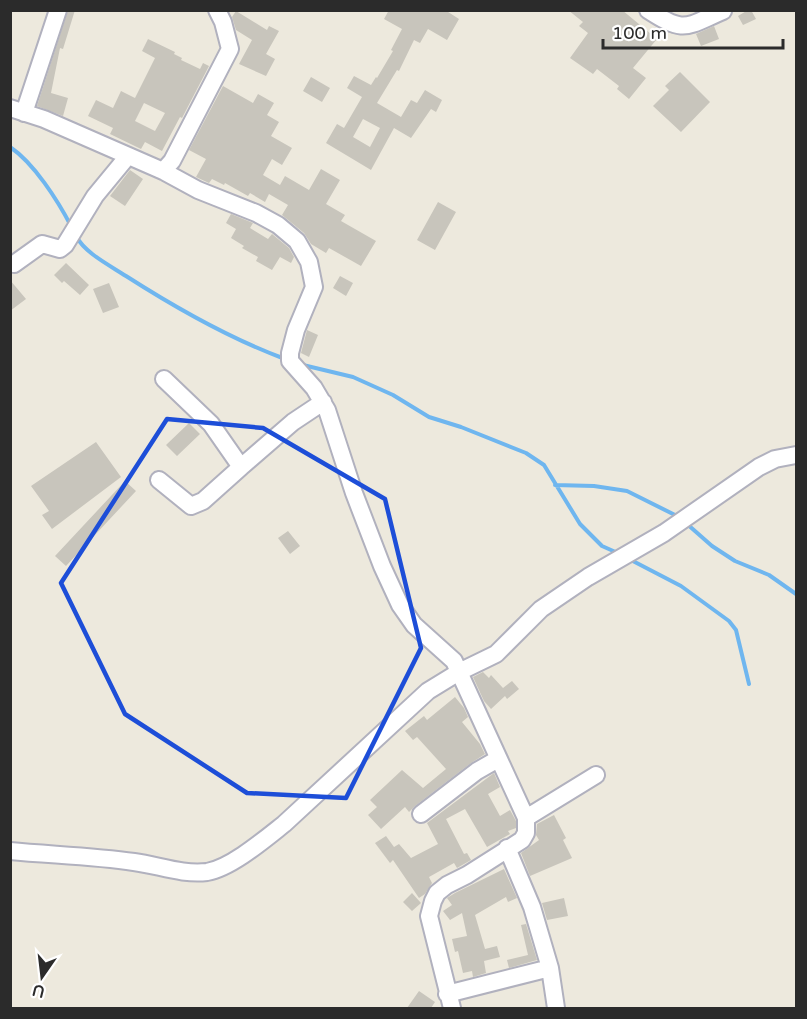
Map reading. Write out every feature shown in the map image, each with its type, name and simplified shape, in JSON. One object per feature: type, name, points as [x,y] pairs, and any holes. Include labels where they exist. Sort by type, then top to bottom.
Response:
[{"type":"street","points":[[58,10],[17,111],[44,119],[164,171],[198,190],[256,213],[278,225],[297,241],[309,262],[314,287],[296,330],[289,357],[323,402],[378,556],[400,605],[414,625],[454,661],[526,818],[526,833],[522,840],[447,885],[437,893],[433,901],[429,916],[450,1001],[550,968]]},
{"type":"street","points":[[164,171],[172,161],[230,50],[223,22],[217,10]]},
{"type":"street","points":[[648,10],[670,24],[685,26],[723,11]]},
{"type":"street","points":[[14,264],[42,244],[60,249],[65,246],[95,196],[128,156]]},
{"type":"street","points":[[164,379],[211,424],[242,467]]},
{"type":"street","points":[[159,480],[191,506],[203,501],[293,422],[323,402]]},
{"type":"street","points":[[10,851],[135,862],[189,872],[208,872],[227,864],[262,842],[284,824],[428,691],[459,672],[496,654],[541,609],[588,577],[664,533],[759,467],[775,459],[796,455]]},
{"type":"street","points":[[421,814],[477,771],[498,759]]},
{"type":"street","points":[[526,818],[597,775]]},
{"type":"street","points":[[507,848],[532,907],[550,968],[556,1008]]},
{"type":"highlighted area","points":[[167,419],[263,428],[385,499],[421,648],[346,798],[247,793],[125,714],[61,583]]},
{"type":"building","points":[[68,10],[75,10],[63,49],[60,48],[51,93],[68,98],[63,116],[37,106]]},
{"type":"building","points":[[389,10],[445,10],[459,19],[447,40],[428,29],[420,43],[414,40],[399,71],[397,70],[377,103],[401,117],[411,100],[417,103],[425,90],[442,100],[436,112],[431,109],[411,138],[394,128],[371,170],[326,143],[337,124],[344,128],[362,97],[347,88],[354,76],[371,85],[393,51],[391,50],[402,29],[384,19]],"holes":[[[363,119],[380,128],[370,147],[353,137]]]},
{"type":"building","points":[[568,10],[622,10],[657,39],[633,68],[646,78],[629,99],[617,89],[619,86],[597,69],[593,74],[570,58],[588,33],[579,26],[583,22]]},
{"type":"building","points":[[751,10],[756,19],[743,25],[738,16]]},
{"type":"building","points":[[236,11],[267,30],[269,26],[279,31],[266,54],[275,59],[266,76],[239,64],[252,40],[236,30],[232,17]]},
{"type":"building","points":[[714,26],[719,39],[701,46],[696,34]]},
{"type":"building","points":[[148,39],[175,52],[174,54],[182,58],[181,60],[200,69],[203,63],[209,66],[162,151],[145,142],[141,149],[110,134],[113,128],[88,116],[96,100],[113,108],[121,91],[135,98],[155,58],[142,51]],"holes":[[[144,103],[165,113],[155,131],[135,121]]]},
{"type":"building","points":[[680,72],[710,102],[681,132],[653,106],[669,90],[665,86]]},
{"type":"building","points":[[311,77],[330,88],[322,102],[303,91]]},
{"type":"building","points":[[223,86],[253,103],[258,94],[274,103],[267,115],[279,122],[271,136],[292,148],[282,165],[272,159],[263,175],[280,185],[285,176],[309,190],[321,169],[340,180],[326,204],[345,215],[341,221],[376,241],[361,266],[329,248],[326,253],[311,244],[304,233],[282,215],[288,205],[269,194],[265,202],[250,193],[248,196],[225,183],[224,185],[212,179],[209,183],[196,177],[206,159],[189,150]]},
{"type":"building","points":[[130,170],[143,179],[125,206],[110,196]]},
{"type":"building","points":[[438,202],[456,212],[435,250],[417,240]]},
{"type":"building","points":[[231,214],[253,223],[250,228],[268,239],[272,234],[289,248],[294,257],[291,263],[280,257],[272,270],[256,261],[258,257],[242,248],[244,246],[231,238],[236,229],[226,223]]},
{"type":"building","points":[[66,263],[89,285],[80,295],[54,275]]},
{"type":"building","points":[[340,276],[353,283],[346,296],[333,288]]},
{"type":"building","points":[[10,280],[26,299],[10,311]]},
{"type":"building","points":[[109,283],[119,307],[103,313],[93,289]]},
{"type":"building","points":[[307,330],[318,335],[309,357],[301,353]]},
{"type":"building","points":[[189,423],[200,434],[177,456],[166,445]]},
{"type":"building","points":[[96,442],[121,477],[52,529],[42,515],[49,511],[31,486]]},
{"type":"building","points":[[125,481],[136,491],[66,566],[55,556]]},
{"type":"building","points":[[288,531],[300,546],[290,554],[278,538]]},
{"type":"building","points":[[483,672],[489,678],[491,675],[503,688],[512,681],[519,689],[507,699],[505,696],[491,709],[484,701],[473,677]]},
{"type":"building","points":[[455,697],[468,717],[462,722],[485,754],[409,812],[405,807],[381,829],[368,815],[377,807],[370,800],[402,770],[423,788],[446,769],[417,737],[413,740],[405,731],[424,716],[427,720]]},
{"type":"building","points":[[494,773],[500,787],[488,794],[500,816],[510,810],[516,821],[516,828],[508,831],[510,834],[487,847],[465,809],[446,819],[464,854],[467,853],[471,860],[457,868],[454,863],[429,877],[432,883],[425,894],[419,898],[393,860],[390,863],[375,843],[386,836],[394,847],[399,844],[411,858],[438,844],[427,823]]},
{"type":"building","points":[[554,815],[566,838],[563,840],[572,858],[530,876],[521,853],[539,840],[536,835],[537,824]]},
{"type":"building","points":[[504,869],[517,898],[508,902],[506,897],[475,915],[485,949],[497,946],[500,957],[484,961],[486,973],[473,977],[472,971],[463,973],[458,951],[455,952],[452,939],[467,936],[462,913],[450,920],[443,911],[452,905],[447,898]]},
{"type":"building","points":[[412,893],[421,903],[412,911],[403,902]]},
{"type":"building","points":[[564,898],[568,916],[547,920],[542,903]]},
{"type":"building","points":[[526,924],[537,960],[509,968],[507,960],[528,955],[521,925]]},
{"type":"building","points":[[419,991],[435,1002],[431,1008],[407,1008]]},
{"type":"waterway","points":[[10,147],[36,172],[71,226]]},
{"type":"waterway","points":[[76,236],[85,248],[98,258],[164,300],[223,332],[285,359]]},
{"type":"waterway","points":[[303,365],[353,377],[393,395],[429,417],[526,453],[544,465],[580,524],[602,546],[620,554]]},
{"type":"waterway","points":[[555,485],[594,486],[627,491],[679,517]]},
{"type":"waterway","points":[[687,524],[712,546],[735,561],[769,575],[796,594]]},
{"type":"waterway","points":[[629,559],[681,586],[729,621],[736,630],[749,684]]}]
